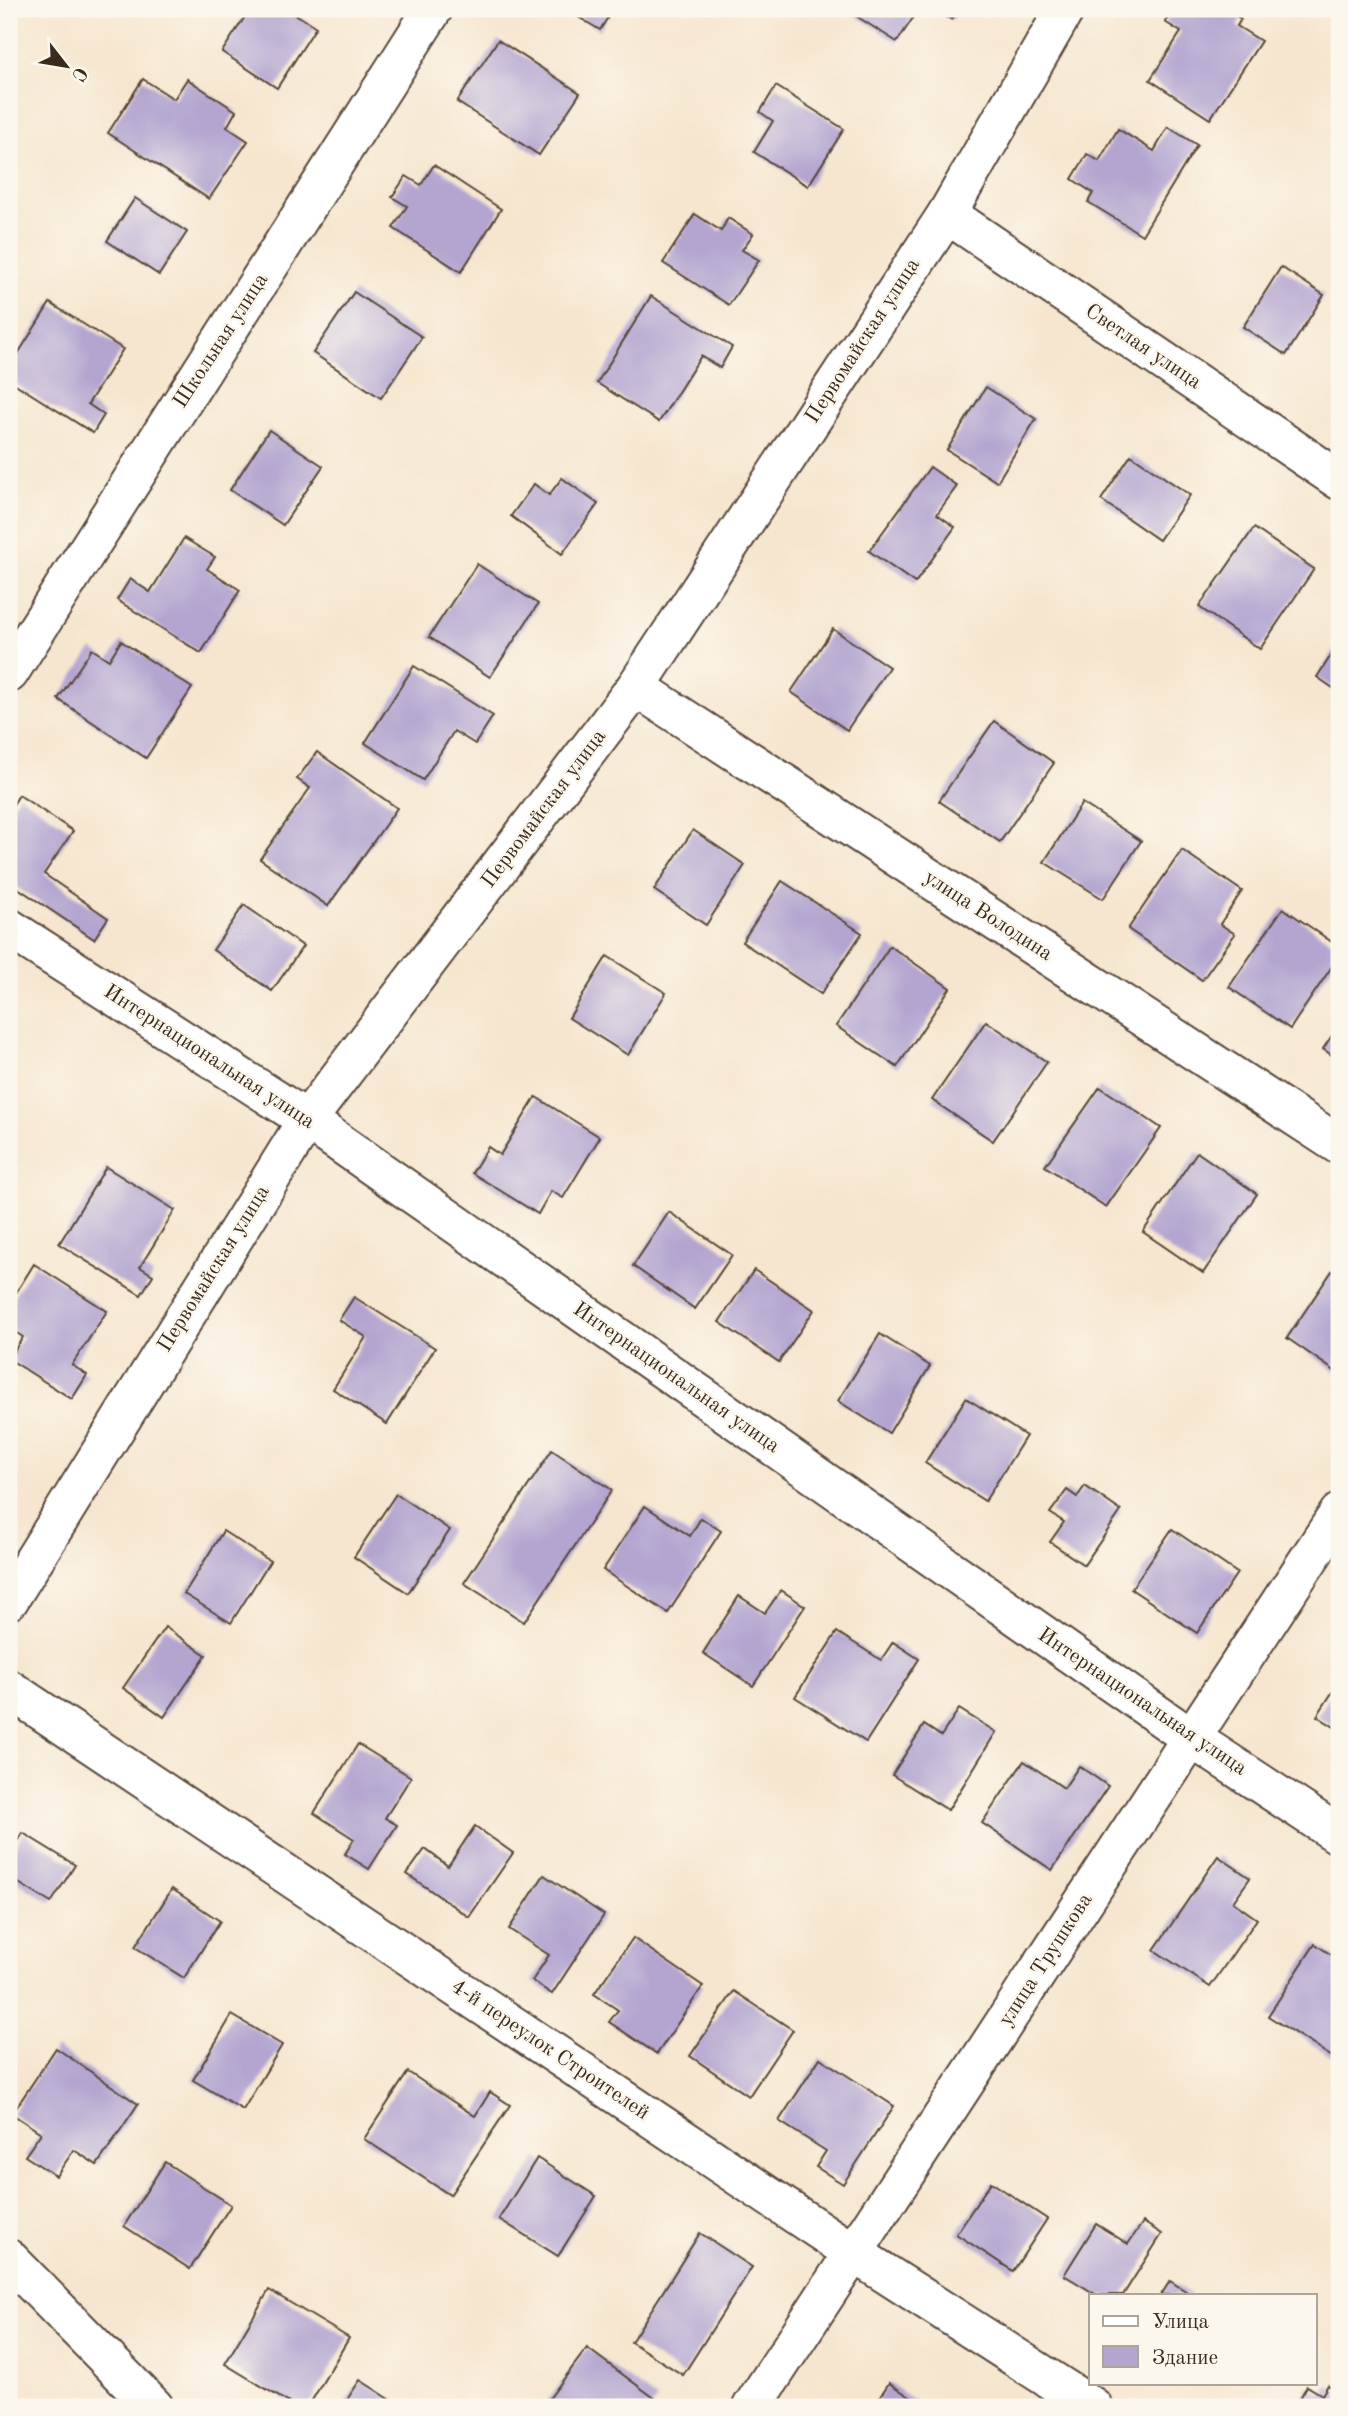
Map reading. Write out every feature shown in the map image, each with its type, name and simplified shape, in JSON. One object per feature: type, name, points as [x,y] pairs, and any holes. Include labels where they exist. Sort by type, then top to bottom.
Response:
[{"type":"street","name":"Школьная улица","points":[[9,673],[433,9]]},
{"type":"street","name":"Первомайская улица","points":[[9,1600],[307,1120],[636,687],[947,214],[1065,9]]},
{"type":"street","name":"Светлая улица","points":[[947,214],[1339,481]]},
{"type":"street","name":"улица Володина","points":[[636,687],[1339,1145]]},
{"type":"street","name":"Интернациональная улица","points":[[9,928],[307,1120],[1191,1738],[1339,1835]]},
{"type":"street","name":"улица Трушкова","points":[[752,2407],[1339,1513]]},
{"type":"street","name":"4-й переулок Строителей","points":[[9,1689],[855,2253],[1093,2407]]},
{"type":"street","points":[[9,2259],[145,2404]]},
{"type":"building","points":[[250,9],[287,9],[316,27],[277,88],[222,52]]},
{"type":"building","points":[[565,9],[613,9],[600,30]]},
{"type":"building","points":[[845,9],[919,9],[897,42]]},
{"type":"building","points":[[934,9],[959,9],[952,20]]},
{"type":"building","points":[[1174,9],[1226,9],[1241,19],[1237,26],[1261,41],[1210,119],[1150,80],[1181,32],[1165,22]]},
{"type":"building","points":[[498,40],[580,93],[539,155],[457,102]]},
{"type":"building","points":[[143,79],[174,99],[187,79],[236,111],[227,127],[248,141],[209,199],[108,133]]},
{"type":"building","points":[[776,86],[844,129],[808,186],[754,152],[773,121],[760,112]]},
{"type":"building","points":[[1168,127],[1197,145],[1142,235],[1088,202],[1093,193],[1072,179],[1087,154],[1099,161],[1118,129],[1154,151]]},
{"type":"building","points":[[434,165],[501,209],[461,272],[393,228],[407,206],[392,197],[406,176],[421,185]]},
{"type":"building","points":[[135,198],[187,232],[159,275],[107,241]]},
{"type":"building","points":[[695,214],[721,231],[728,218],[753,234],[742,250],[759,260],[729,305],[663,263]]},
{"type":"building","points":[[1281,267],[1324,295],[1286,355],[1243,327]]},
{"type":"building","points":[[354,292],[422,337],[381,398],[313,353]]},
{"type":"building","points":[[651,296],[732,347],[720,368],[701,356],[659,422],[597,383]]},
{"type":"building","points":[[50,303],[123,349],[88,404],[104,415],[93,433],[9,380],[9,368]]},
{"type":"building","points":[[986,387],[1036,419],[997,482],[947,450]]},
{"type":"building","points":[[269,430],[323,466],[283,525],[230,490]]},
{"type":"building","points":[[1131,455],[1190,495],[1159,540],[1101,500]]},
{"type":"building","points":[[930,467],[957,486],[937,514],[955,527],[915,583],[869,551]]},
{"type":"building","points":[[562,478],[598,504],[562,554],[511,516],[534,484],[549,495]]},
{"type":"building","points":[[1254,528],[1314,569],[1260,649],[1199,607]]},
{"type":"building","points":[[184,538],[215,557],[207,569],[240,590],[201,653],[117,600],[130,579],[150,592]]},
{"type":"building","points":[[477,564],[538,604],[490,677],[429,637]]},
{"type":"building","points":[[833,629],[889,667],[847,730],[791,692]]},
{"type":"building","points":[[121,641],[192,688],[146,758],[58,699],[92,649],[109,660]]},
{"type":"building","points":[[1339,643],[1339,692],[1317,677]]},
{"type":"building","points":[[414,666],[493,716],[475,744],[454,731],[423,780],[365,743]]},
{"type":"building","points":[[994,721],[1054,763],[1000,842],[939,801]]},
{"type":"building","points":[[317,752],[397,808],[328,906],[260,859],[310,788],[297,779]]},
{"type":"building","points":[[19,795],[73,831],[44,874],[108,918],[94,939],[9,882],[9,811]]},
{"type":"building","points":[[1082,803],[1141,841],[1103,899],[1044,862]]},
{"type":"building","points":[[693,830],[745,865],[706,925],[654,890]]},
{"type":"building","points":[[1182,850],[1242,891],[1220,924],[1235,934],[1202,980],[1128,929]]},
{"type":"building","points":[[782,881],[862,933],[821,994],[742,942]]},
{"type":"building","points":[[244,905],[303,946],[272,991],[213,950]]},
{"type":"building","points":[[1283,908],[1339,947],[1339,956],[1290,1029],[1229,987]]},
{"type":"building","points":[[890,946],[950,988],[897,1067],[836,1026]]},
{"type":"building","points":[[607,956],[666,993],[628,1055],[569,1018]]},
{"type":"building","points":[[986,1021],[1047,1062],[993,1141],[932,1100]]},
{"type":"building","points":[[1339,1025],[1339,1060],[1323,1049]]},
{"type":"building","points":[[1100,1087],[1161,1128],[1106,1207],[1045,1166]]},
{"type":"building","points":[[536,1097],[600,1137],[563,1198],[551,1191],[538,1214],[472,1173],[488,1147],[500,1155]]},
{"type":"building","points":[[1197,1152],[1257,1194],[1203,1273],[1143,1232]]},
{"type":"building","points":[[106,1167],[175,1210],[140,1267],[153,1275],[141,1295],[59,1244]]},
{"type":"building","points":[[669,1212],[732,1255],[695,1309],[633,1266]]},
{"type":"building","points":[[34,1264],[107,1311],[72,1365],[87,1375],[72,1399],[9,1359],[23,1337],[9,1328],[9,1304]]},
{"type":"building","points":[[754,1270],[814,1310],[779,1362],[719,1322]]},
{"type":"building","points":[[1332,1271],[1339,1276],[1339,1374],[1287,1338]]},
{"type":"building","points":[[354,1297],[435,1348],[387,1424],[333,1389],[366,1337],[339,1320]]},
{"type":"building","points":[[880,1334],[930,1366],[889,1433],[838,1401]]},
{"type":"building","points":[[966,1398],[1026,1436],[985,1501],[925,1463]]},
{"type":"building","points":[[552,1450],[612,1490],[524,1622],[464,1583]]},
{"type":"building","points":[[1085,1486],[1121,1511],[1084,1565],[1050,1542],[1064,1522],[1050,1513],[1067,1490],[1077,1497]]},
{"type":"building","points":[[396,1494],[450,1530],[408,1593],[354,1557]]},
{"type":"building","points":[[645,1506],[690,1536],[701,1518],[721,1531],[668,1613],[603,1570]]},
{"type":"building","points":[[1172,1529],[1237,1573],[1197,1633],[1131,1589]]},
{"type":"building","points":[[223,1531],[270,1561],[231,1623],[184,1594]]},
{"type":"building","points":[[781,1590],[805,1606],[753,1686],[703,1653],[739,1596],[765,1613]]},
{"type":"building","points":[[165,1627],[206,1655],[164,1717],[123,1688]]},
{"type":"building","points":[[837,1632],[881,1660],[893,1642],[919,1659],[866,1742],[795,1697]]},
{"type":"building","points":[[1339,1682],[1339,1730],[1317,1716]]},
{"type":"building","points":[[959,1709],[996,1732],[948,1810],[892,1775],[924,1725],[941,1736]]},
{"type":"building","points":[[358,1744],[411,1777],[385,1818],[397,1825],[369,1869],[345,1854],[354,1839],[314,1813]]},
{"type":"building","points":[[1024,1761],[1064,1788],[1079,1766],[1108,1786],[1052,1870],[982,1823]]},
{"type":"building","points":[[475,1826],[513,1853],[469,1917],[407,1874],[425,1849],[448,1866]]},
{"type":"building","points":[[23,1833],[75,1865],[51,1903],[9,1877],[9,1856]]},
{"type":"building","points":[[1218,1856],[1250,1878],[1233,1902],[1257,1919],[1210,1987],[1154,1950]]},
{"type":"building","points":[[544,1875],[604,1915],[552,1994],[532,1981],[549,1955],[509,1929]]},
{"type":"building","points":[[172,1889],[220,1921],[184,1978],[135,1947]]},
{"type":"building","points":[[633,1938],[703,1986],[657,2054],[609,2022],[618,2010],[594,1994]]},
{"type":"building","points":[[1315,1944],[1339,1960],[1337,2060],[1268,2016]]},
{"type":"building","points":[[734,1991],[793,2030],[749,2096],[690,2056]]},
{"type":"building","points":[[232,2015],[282,2045],[243,2110],[193,2080]]},
{"type":"building","points":[[56,2048],[138,2104],[97,2165],[74,2150],[56,2176],[25,2156],[41,2133],[12,2114]]},
{"type":"building","points":[[820,2058],[894,2106],[843,2184],[816,2167],[826,2151],[779,2121]]},
{"type":"building","points":[[408,2072],[475,2116],[490,2092],[510,2105],[450,2195],[364,2139]]},
{"type":"building","points":[[537,2158],[596,2196],[558,2256],[499,2219]]},
{"type":"building","points":[[165,2162],[231,2205],[190,2269],[124,2226]]},
{"type":"building","points":[[991,2182],[1047,2219],[1013,2271],[956,2234]]},
{"type":"building","points":[[1143,2222],[1162,2234],[1124,2294],[1095,2294],[1064,2275],[1096,2224],[1128,2244]]},
{"type":"building","points":[[700,2233],[752,2267],[683,2375],[631,2342]]},
{"type":"building","points":[[1170,2281],[1190,2294],[1162,2294]]},
{"type":"building","points":[[269,2290],[349,2338],[308,2407],[296,2407],[225,2364]]},
{"type":"building","points":[[587,2348],[657,2400],[652,2407],[543,2407]]},
{"type":"building","points":[[360,2380],[402,2407],[342,2407]]},
{"type":"building","points":[[889,2383],[925,2407],[873,2407]]},
{"type":"building","points":[[1328,2385],[1339,2392],[1339,2407],[1295,2407],[1307,2386],[1322,2395]]}]
